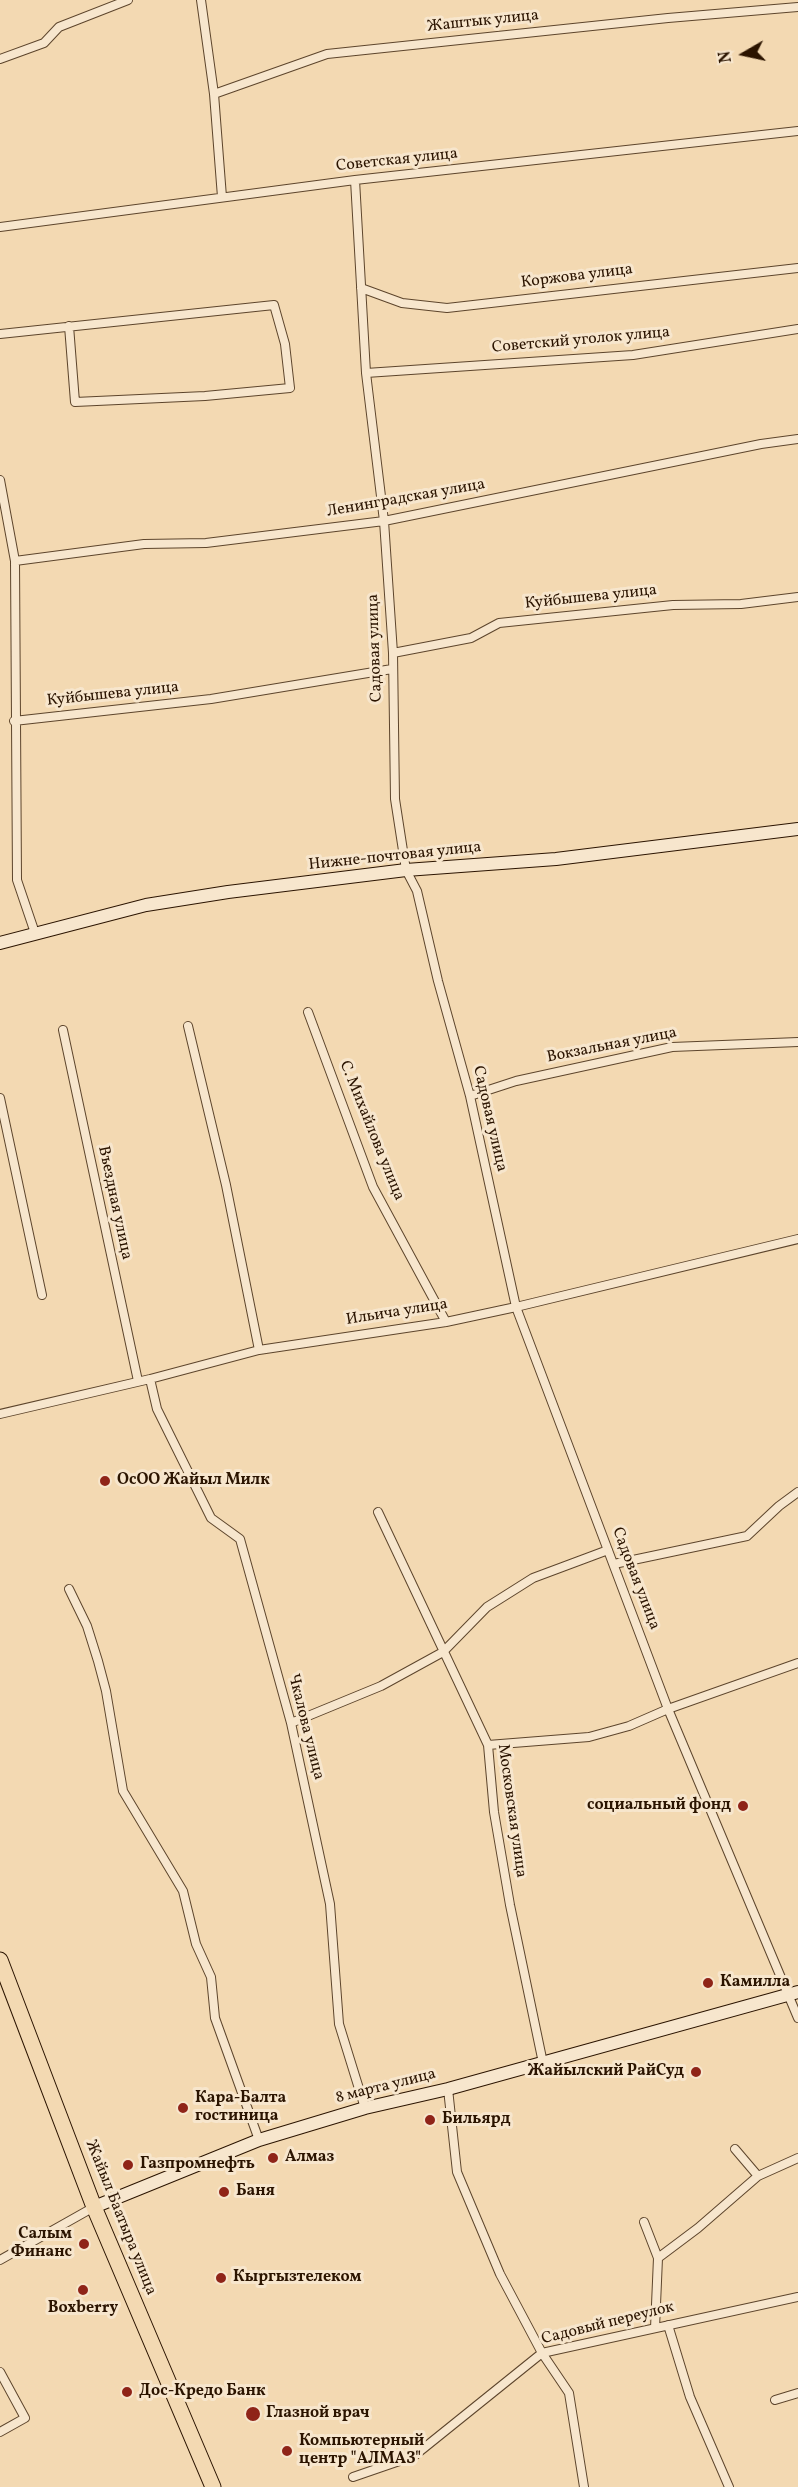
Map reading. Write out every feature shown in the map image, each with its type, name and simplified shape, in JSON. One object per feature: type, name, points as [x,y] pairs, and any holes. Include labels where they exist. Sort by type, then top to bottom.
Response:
[{"type":"highway","name":"Жайыл Баатыра улица","points":[[0,1960],[94,2207],[213,2487]]},
{"type":"street","points":[[0,59],[44,43],[59,27],[128,0]]},
{"type":"street","points":[[201,0],[214,94],[222,197]]},
{"type":"street","name":"Жаштык улица","points":[[214,94],[327,54],[669,18],[798,7]]},
{"type":"street","name":"Советская улица","points":[[0,227],[355,180],[798,131]]},
{"type":"street","name":"Садовая улица","points":[[355,180],[366,373],[384,521],[393,653],[394,799],[406,870],[417,891],[438,981],[470,1096],[516,1307],[668,1709],[794,1994],[798,2018]]},
{"type":"street","name":"Коржова улица","points":[[361,288],[402,303],[447,308],[798,267]]},
{"type":"street","points":[[0,334],[69,326],[274,305],[285,344],[290,388],[205,396],[75,402],[69,326]]},
{"type":"street","name":"Советский уголок улица","points":[[366,373],[633,355],[798,329]]},
{"type":"street","name":"Ленинградская улица","points":[[15,561],[144,544],[206,543],[384,521],[761,444],[798,439]]},
{"type":"street","points":[[0,480],[15,561],[14,721],[17,879],[35,933]]},
{"type":"street","name":"Куйбышева улица","points":[[393,653],[471,638],[499,623],[673,605],[741,604],[798,597]]},
{"type":"street","name":"Куйбышева улица","points":[[14,721],[211,699],[392,669]]},
{"type":"street","name":"Нижне-почтовая улица","points":[[0,943],[146,905],[406,870],[556,859],[798,829]]},
{"type":"street","name":"С. Михайлова улица","points":[[308,1012],[374,1188],[446,1322]]},
{"type":"street","points":[[188,1026],[226,1185],[259,1350]]},
{"type":"street","name":"Въездная улица","points":[[63,1030],[138,1381]]},
{"type":"street","name":"Вокзальная улица","points":[[470,1096],[516,1081],[672,1047],[798,1042]]},
{"type":"street","points":[[0,1098],[42,1295]]},
{"type":"street","name":"Ильича улица","points":[[0,1414],[150,1379],[259,1350],[446,1322],[798,1239]]},
{"type":"street","name":"Чкалова улица","points":[[150,1379],[157,1409],[211,1518],[240,1539],[291,1723],[330,1904],[339,2024],[365,2108]]},
{"type":"street","points":[[614,1564],[747,1536],[779,1506],[798,1492]]},
{"type":"street","name":"Московская улица","points":[[378,1512],[488,1745],[498,1835],[519,1955],[543,2063]]},
{"type":"street","points":[[291,1723],[381,1686],[443,1652],[487,1607],[533,1578],[608,1550]]},
{"type":"street","points":[[69,1588],[87,1626],[106,1691],[123,1791],[183,1891],[196,1944],[211,1977],[215,2018],[259,2140]]},
{"type":"street","points":[[488,1745],[589,1737],[629,1726],[668,1709],[798,1663]]},
{"type":"street","name":"8 марта улица","points":[[0,2260],[94,2207],[259,2140],[365,2108],[543,2063],[794,1994]]},
{"type":"street","points":[[448,2088],[457,2172],[500,2274],[542,2354],[569,2393],[584,2487]]},
{"type":"street","points":[[735,2149],[758,2176]]},
{"type":"street","points":[[658,2258],[698,2228],[758,2176],[798,2158]]},
{"type":"street","points":[[644,2222],[658,2258],[655,2328]]},
{"type":"street","name":"Садовый переулок","points":[[353,2477],[414,2456],[542,2354],[798,2297]]},
{"type":"street","points":[[669,2325],[690,2397],[729,2487]]},
{"type":"street","points":[[0,2372],[25,2418],[0,2432]]},
{"type":"street","points":[[775,2400],[798,2393]]},
{"type":"place","name":"ОсОО Жайыл Милк","points":[[105,1481]]},
{"type":"place","name":"социальный фонд","points":[[743,1806]]},
{"type":"place","name":"Камилла","points":[[708,1983]]},
{"type":"place","name":"Жайылский РайСуд","points":[[696,2072]]},
{"type":"place","name":"Кара-Балта гостиница","points":[[183,2108]]},
{"type":"place","name":"Бильярд","points":[[430,2120]]},
{"type":"place","name":"Алмаз","points":[[273,2158]]},
{"type":"place","name":"Газпромнефть","points":[[128,2165]]},
{"type":"place","name":"Баня","points":[[224,2192]]},
{"type":"place","name":"Салым Финанс","points":[[84,2244]]},
{"type":"place","name":"Кыргызтелеком","points":[[221,2278]]},
{"type":"place","name":"Boxberry","points":[[83,2290]]},
{"type":"place","name":"Дос-Кредо Банк","points":[[127,2392]]},
{"type":"place","name":"Глазной врач","points":[[253,2414]]},
{"type":"place","name":"Компьютерный центр \"АЛМАЗ\"","points":[[287,2451]]}]
